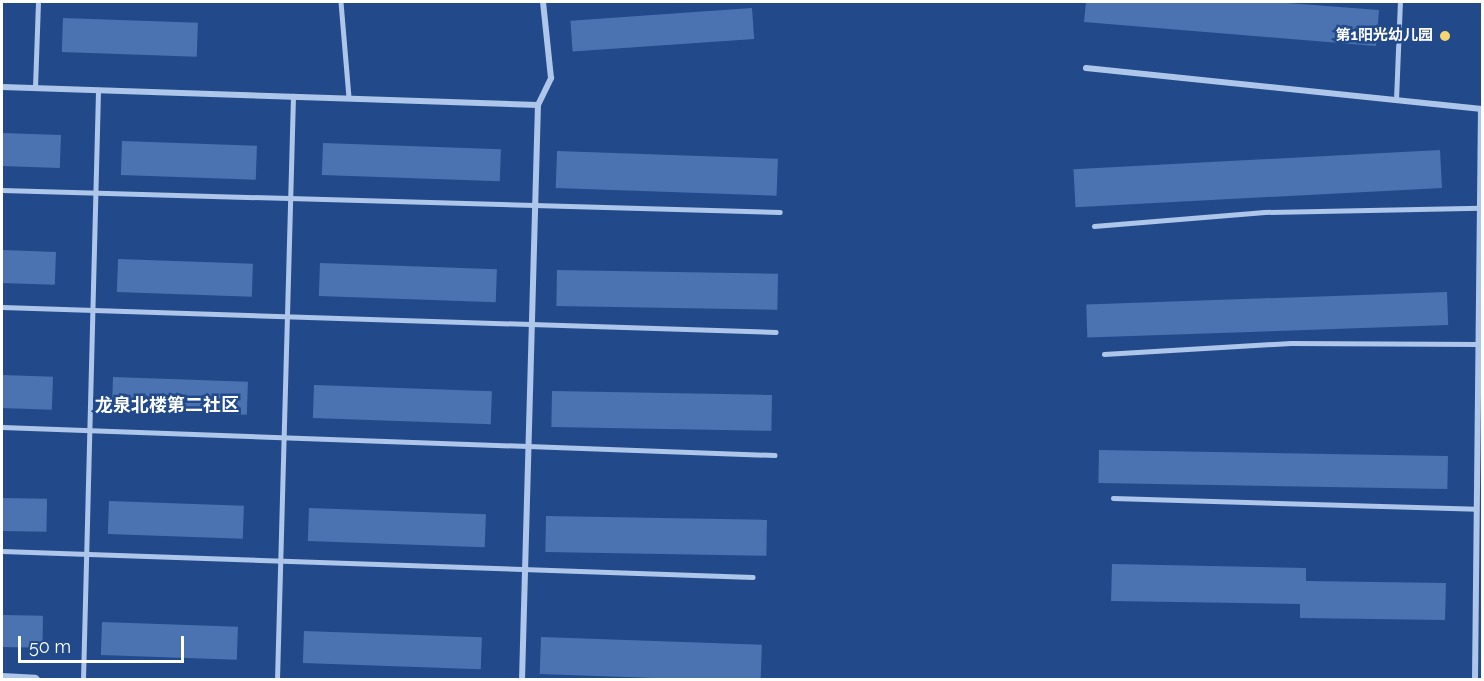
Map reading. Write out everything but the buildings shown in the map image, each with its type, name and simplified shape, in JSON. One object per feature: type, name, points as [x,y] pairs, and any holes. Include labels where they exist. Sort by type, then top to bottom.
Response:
[{"type":"street","points":[[522,680],[538,105],[551,78],[543,2]]},
{"type":"street","points":[[1086,69],[1482,109],[1475,680]]},
{"type":"street","points":[[2,87],[538,105]]},
{"type":"street","points":[[2,678],[36,680]]},
{"type":"lane","points":[[35,88],[38,2]]},
{"type":"lane","points":[[341,2],[349,98]]},
{"type":"lane","points":[[1396,100],[1400,2]]},
{"type":"lane","points":[[83,680],[98,90]]},
{"type":"lane","points":[[278,680],[293,96]]},
{"type":"lane","points":[[2,190],[780,212]]},
{"type":"lane","points":[[1094,226],[1264,212],[1480,208]]},
{"type":"lane","points":[[2,307],[776,332]]},
{"type":"lane","points":[[1104,354],[1291,343],[1478,344]]},
{"type":"lane","points":[[2,427],[774,455]]},
{"type":"lane","points":[[1113,498],[1476,509]]},
{"type":"lane","points":[[2,551],[753,577]]},
{"type":"place","name":"第1阳光幼儿园","points":[[1445,36]]},
{"type":"district","name":"龙泉北楼第二社区","points":[[167,405]]}]
